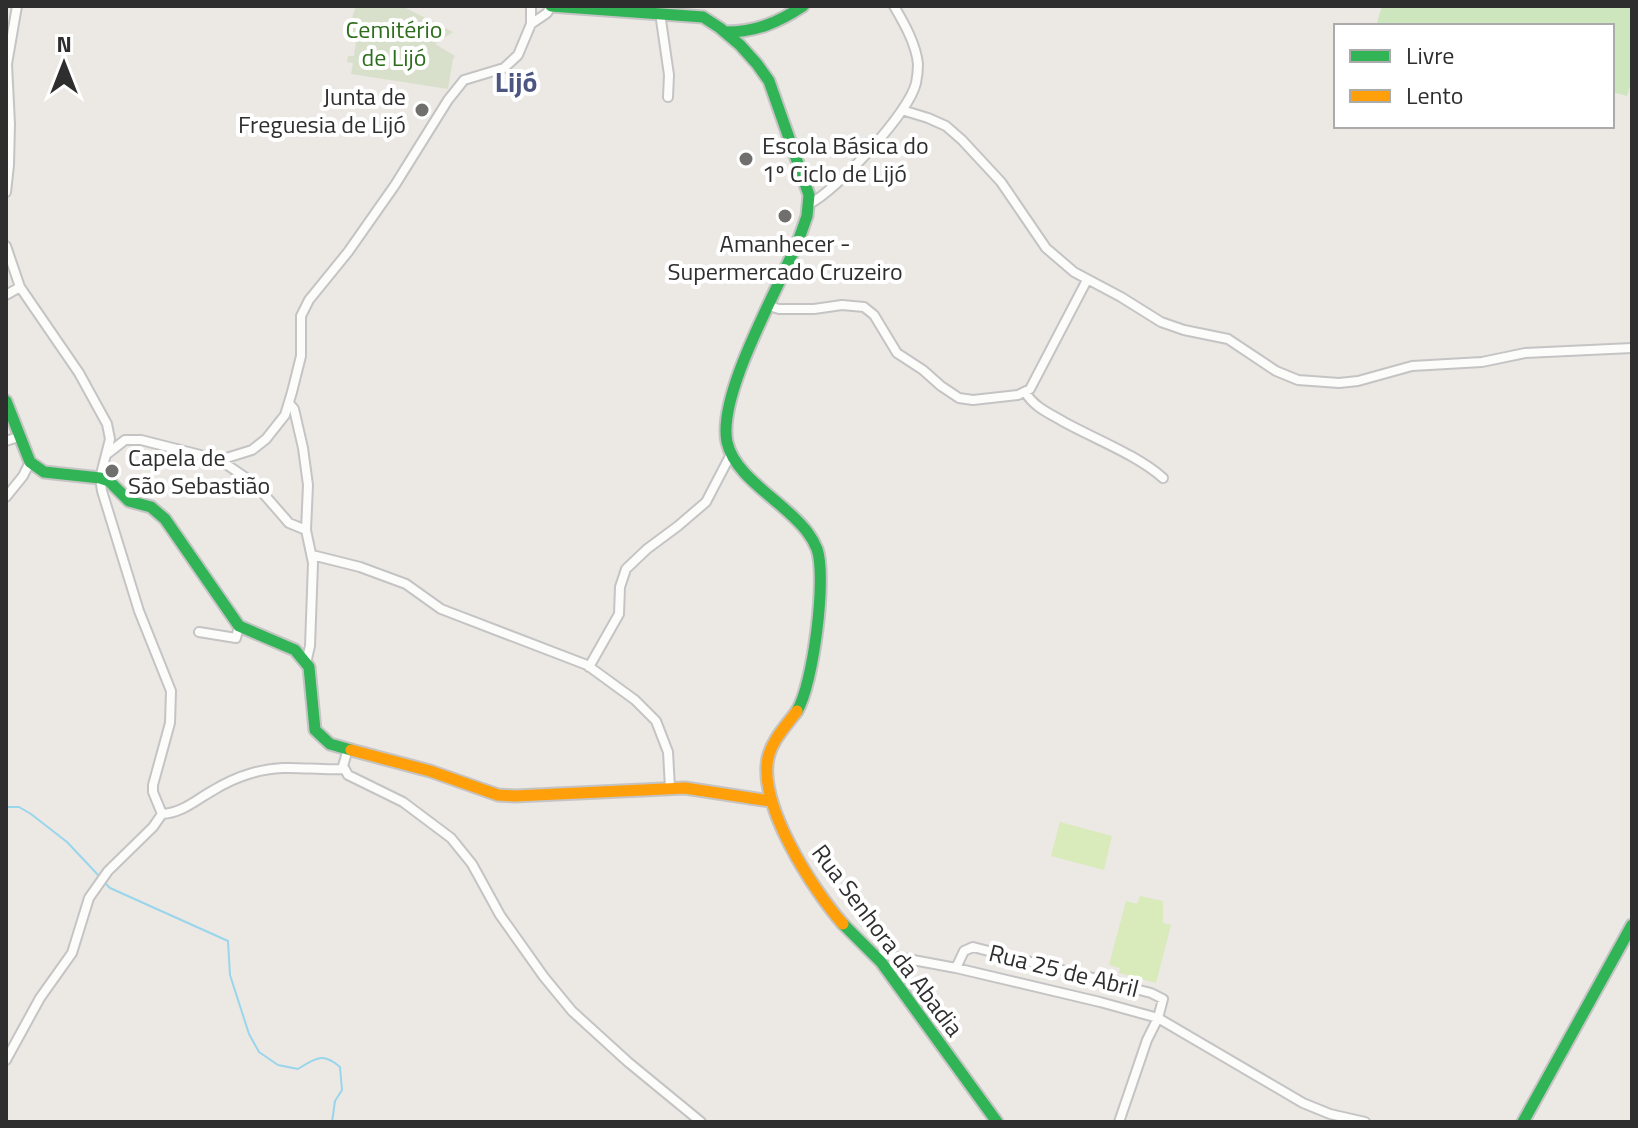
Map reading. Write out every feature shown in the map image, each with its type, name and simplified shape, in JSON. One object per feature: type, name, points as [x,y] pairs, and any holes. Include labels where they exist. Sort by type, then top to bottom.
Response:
[{"type":"main road","points":[[551,6],[660,13],[712,20],[764,71],[769,81],[809,195],[809,204],[799,240],[745,362],[730,404],[725,431],[731,454]]},
{"type":"main road","points":[[726,32],[758,30],[803,6]]},
{"type":"main road","points":[[6,401],[30,462],[44,472],[109,481],[129,501],[151,507],[165,519],[239,626],[295,650],[309,667],[315,730],[330,744],[430,771],[498,795],[670,788],[698,789],[770,801]]},
{"type":"main road","name":"Rua Senhora da Abadia","points":[[731,454],[802,526],[817,550],[819,564],[810,675],[800,706],[770,752],[767,788],[770,801],[797,857],[833,911],[875,956],[997,1122]]},
{"type":"main road","points":[[1523,1122],[1632,925]]},
{"type":"street","points":[[6,192],[10,124],[6,64],[17,6]]},
{"type":"street","points":[[220,460],[252,450],[266,439],[285,415],[301,356],[301,316],[309,300],[348,252],[464,80],[504,68],[518,55],[531,24],[531,6]]},
{"type":"street","points":[[531,24],[547,13],[551,6]]},
{"type":"street","points":[[809,204],[836,183],[888,129],[916,84],[918,63],[911,38],[894,6]]},
{"type":"street","points":[[660,13],[669,75],[668,97]]},
{"type":"street","points":[[902,110],[946,126],[962,140],[1001,182],[1046,248],[1074,272],[1161,322],[1228,339],[1276,371],[1298,380],[1339,383],[1412,366],[1482,362],[1525,353],[1632,348]]},
{"type":"street","points":[[6,246],[20,287],[79,373],[114,433],[125,440],[141,440],[220,460],[255,484],[289,523],[306,530]]},
{"type":"street","points":[[769,306],[779,309],[842,305],[864,307],[874,315],[897,353],[959,398],[973,400],[1018,395],[1030,389],[1087,280]]},
{"type":"street","points":[[6,295],[20,287]]},
{"type":"street","points":[[1025,392],[1031,402],[1045,411],[1163,478]]},
{"type":"street","points":[[289,403],[294,409],[308,485],[306,530],[312,555],[313,612],[306,663]]},
{"type":"street","points":[[107,424],[110,439],[100,478],[139,611],[171,691],[170,723],[153,785],[162,814]]},
{"type":"street","points":[[6,441],[21,436]]},
{"type":"street","points":[[107,454],[125,440]]},
{"type":"street","points":[[589,667],[619,614],[620,587],[626,569],[706,502],[731,454]]},
{"type":"street","points":[[6,497],[30,462]]},
{"type":"street","points":[[312,555],[360,567],[406,584],[441,609],[589,667],[635,700],[656,721],[668,752],[670,788]]},
{"type":"street","points":[[199,632],[236,638],[239,626]]},
{"type":"street","points":[[348,749],[343,766],[348,775],[403,802],[451,838],[472,864],[500,915],[572,1011],[701,1122]]},
{"type":"street","points":[[6,1060],[40,998],[72,953],[89,898],[108,871],[153,827],[162,814],[185,808],[231,780],[251,773],[277,767],[344,769]]},
{"type":"street","name":"Rua 25 de Abril","points":[[956,968],[964,951],[973,947],[1151,993],[1163,999],[1158,1018]]},
{"type":"street","name":"Rua 25 de Abril","points":[[875,956],[886,955],[956,968],[1158,1018],[1303,1103],[1343,1120],[1365,1122]]},
{"type":"street","points":[[1119,1122],[1147,1040],[1158,1018]]},
{"type":"green space","name":"Cemitério de Lijó","points":[[356,6],[402,6],[453,32],[435,44],[455,56],[448,89],[351,74],[353,63],[347,62],[348,56],[354,56],[357,34],[348,30]]},
{"type":"green space","points":[[1382,6],[1632,6],[1632,80],[1627,96],[1614,93],[1614,24],[1377,24]]},
{"type":"green space","points":[[1060,822],[1112,836],[1104,870],[1051,856]]},
{"type":"green space","points":[[1140,896],[1163,901],[1163,923],[1171,925],[1156,983],[1119,973],[1120,968],[1109,965],[1126,901],[1137,904]]},
{"type":"waterway","points":[[6,807],[19,807],[31,814],[67,842],[100,877]]},
{"type":"waterway","points":[[104,882],[110,888],[228,941],[230,975],[249,1034],[259,1052],[278,1065],[298,1069],[319,1058],[329,1059],[340,1067],[342,1090],[335,1101],[332,1122]]},
{"type":"traffic: fast","points":[[551,6],[703,17],[720,28],[740,45],[769,81],[809,195],[807,216],[800,236],[741,368],[726,421],[727,442],[740,468],[799,522],[817,549],[820,563],[817,631],[808,679],[797,711]]},
{"type":"traffic: fast","points":[[726,32],[767,25],[803,6]]},
{"type":"traffic: fast","points":[[6,401],[30,462],[44,472],[109,481],[129,501],[151,507],[165,519],[239,626],[295,650],[309,667],[315,730],[330,744],[351,750]]},
{"type":"traffic: fast","points":[[843,924],[881,962],[997,1122]]},
{"type":"traffic: fast","points":[[1523,1122],[1632,925]]},
{"type":"traffic: slow","points":[[797,711],[770,751],[767,777],[771,799],[803,869],[843,924]]},
{"type":"traffic: slow","points":[[351,750],[430,771],[498,795],[685,788],[770,801]]},
{"type":"place","name":"Junta de Freguesia de Lijó","points":[[422,110]]},
{"type":"place","name":"Escola Básica do 1º Ciclo de Lijó","points":[[746,159]]},
{"type":"place","name":"Amanhecer - Supermercado Cruzeiro","points":[[785,216]]},
{"type":"place","name":"Capela de São Sebastião","points":[[112,471]]},
{"type":"district","name":"Lijó","points":[[516,81]]}]
